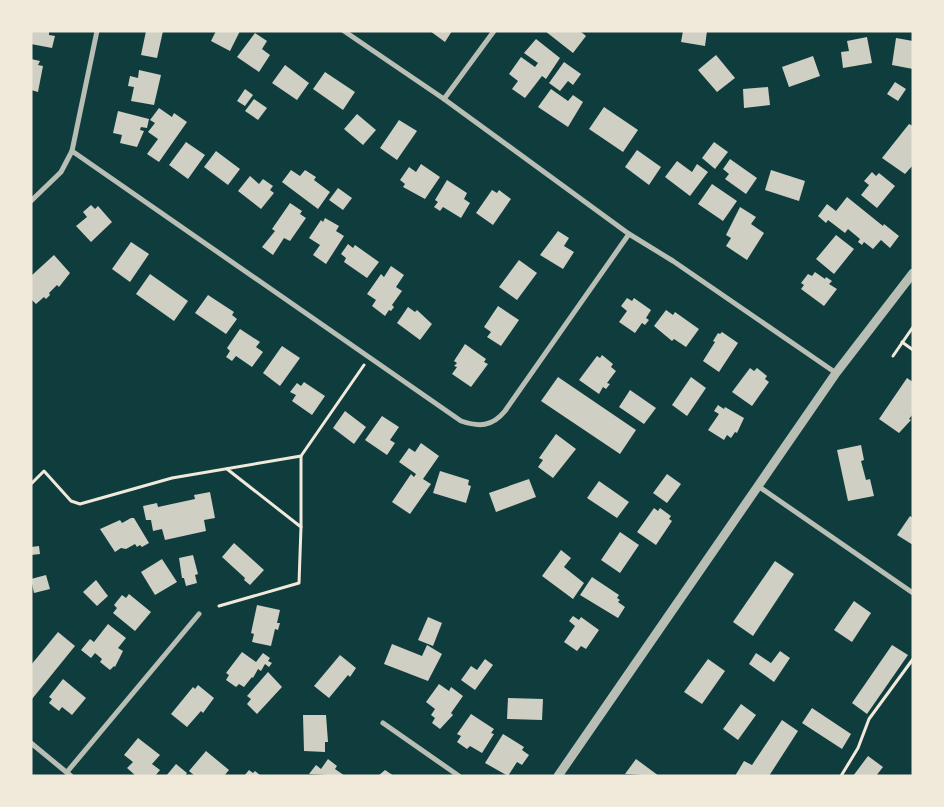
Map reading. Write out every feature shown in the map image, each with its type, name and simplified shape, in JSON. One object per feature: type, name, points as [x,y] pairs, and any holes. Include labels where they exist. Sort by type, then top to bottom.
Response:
[{"type":"street","points":[[31,201],[61,172],[72,151],[97,31]]},
{"type":"street","points":[[344,31],[444,99],[628,234],[682,267],[836,373]]},
{"type":"street","points":[[444,99],[494,31]]},
{"type":"street","points":[[72,151],[460,421],[472,425],[485,425],[497,420],[501,416],[628,234]]},
{"type":"street","points":[[558,776],[836,373],[913,272]]},
{"type":"street","points":[[758,486],[913,593]]},
{"type":"street","points":[[31,743],[69,774],[199,614]]},
{"type":"street","points":[[383,723],[459,776]]},
{"type":"path","points":[[893,356],[913,327]]},
{"type":"path","points":[[902,342],[913,350]]},
{"type":"path","points":[[219,606],[299,583],[301,527],[300,456],[364,365]]},
{"type":"path","points":[[31,484],[44,472],[71,500],[80,504],[172,478],[300,456]]},
{"type":"path","points":[[227,469],[301,527]]},
{"type":"path","points":[[841,776],[858,748],[869,719],[913,658]]},
{"type":"building","points":[[31,31],[49,31],[49,35],[55,36],[52,48],[31,44]]},
{"type":"building","points":[[146,31],[163,31],[157,58],[141,55]]},
{"type":"building","points":[[216,31],[240,31],[230,51],[211,41]]},
{"type":"building","points":[[430,31],[452,31],[445,42]]},
{"type":"building","points":[[545,31],[580,31],[586,36],[573,53]]},
{"type":"building","points":[[683,31],[707,31],[705,46],[681,42]]},
{"type":"building","points":[[255,33],[267,41],[262,49],[270,55],[259,72],[237,57]]},
{"type":"building","points":[[867,37],[872,63],[843,68],[841,52],[849,51],[847,41]]},
{"type":"building","points":[[896,38],[913,41],[913,69],[892,65]]},
{"type":"building","points":[[536,39],[560,58],[546,79],[542,76],[525,98],[512,89],[518,81],[509,74],[521,57],[535,67],[538,63],[524,53]]},
{"type":"building","points":[[716,55],[735,78],[717,92],[698,70]]},
{"type":"building","points":[[813,56],[820,76],[789,87],[782,67]]},
{"type":"building","points":[[31,59],[40,61],[38,65],[43,66],[38,92],[31,90]]},
{"type":"building","points":[[564,62],[581,74],[573,85],[568,81],[560,91],[549,83]]},
{"type":"building","points":[[285,65],[309,83],[297,100],[272,83]]},
{"type":"building","points":[[139,70],[161,75],[154,105],[131,101],[134,87],[128,86],[130,76],[138,78]]},
{"type":"building","points":[[325,72],[355,92],[343,110],[313,89]]},
{"type":"building","points":[[895,82],[906,89],[898,101],[887,94]]},
{"type":"building","points":[[768,87],[770,105],[744,108],[743,89]]},
{"type":"building","points":[[245,89],[253,95],[245,106],[237,101]]},
{"type":"building","points":[[551,89],[568,101],[573,95],[583,102],[568,127],[538,107]]},
{"type":"building","points":[[254,99],[267,108],[258,120],[245,111]]},
{"type":"building","points":[[604,107],[638,130],[623,152],[589,129]]},
{"type":"building","points":[[159,108],[172,117],[174,113],[187,122],[159,162],[147,154],[158,139],[148,132],[155,123],[150,120]]},
{"type":"building","points":[[118,111],[149,119],[147,128],[141,127],[140,130],[144,131],[137,147],[120,143],[122,135],[113,133]]},
{"type":"building","points":[[357,114],[376,130],[363,145],[344,129]]},
{"type":"building","points":[[399,120],[417,131],[397,160],[380,148]]},
{"type":"building","points":[[909,124],[913,126],[913,165],[905,174],[882,158]]},
{"type":"building","points":[[186,142],[205,155],[188,179],[169,165]]},
{"type":"building","points":[[714,142],[728,152],[715,169],[702,158]]},
{"type":"building","points":[[637,150],[661,167],[649,185],[625,167]]},
{"type":"building","points":[[216,151],[240,169],[228,185],[204,167]]},
{"type":"building","points":[[730,159],[757,178],[746,194],[725,179],[729,174],[723,169]]},
{"type":"building","points":[[677,161],[692,172],[697,164],[708,172],[690,196],[665,177]]},
{"type":"building","points":[[421,164],[440,177],[425,199],[403,187],[405,184],[400,180],[409,167],[416,172]]},
{"type":"building","points":[[291,170],[300,176],[305,170],[316,177],[314,180],[330,192],[318,209],[282,182]]},
{"type":"building","points":[[771,170],[805,181],[799,201],[765,190]]},
{"type":"building","points":[[872,172],[876,176],[879,173],[895,186],[877,208],[861,195],[869,185],[864,181]]},
{"type":"building","points":[[250,176],[259,184],[263,179],[273,186],[270,190],[274,193],[261,209],[238,191]]},
{"type":"building","points":[[447,180],[467,193],[464,199],[470,203],[461,218],[443,207],[440,211],[434,207],[438,202],[435,200]]},
{"type":"building","points":[[712,184],[737,201],[723,221],[698,204]]},
{"type":"building","points":[[338,188],[352,198],[343,210],[329,200]]},
{"type":"building","points":[[492,190],[497,193],[499,190],[511,199],[493,225],[476,213]]},
{"type":"building","points":[[847,197],[883,226],[884,224],[899,236],[890,248],[881,240],[873,249],[864,242],[862,245],[858,242],[860,239],[848,229],[845,233],[828,220],[826,223],[818,216],[827,204],[836,211]]},
{"type":"building","points":[[290,203],[302,211],[300,214],[306,218],[290,241],[284,238],[273,255],[262,247],[275,231],[272,229]]},
{"type":"building","points":[[91,205],[95,209],[98,206],[112,222],[91,242],[76,226],[87,217],[83,212]]},
{"type":"building","points":[[740,207],[756,217],[751,224],[764,233],[747,260],[726,246],[731,238],[726,235]]},
{"type":"building","points":[[325,218],[339,226],[336,231],[344,236],[326,264],[313,255],[320,245],[309,238],[321,220],[323,222]]},
{"type":"building","points":[[558,231],[569,238],[564,246],[574,252],[563,269],[540,255]]},
{"type":"building","points":[[836,235],[854,249],[834,274],[816,259]]},
{"type":"building","points":[[131,242],[149,254],[130,282],[112,269]]},
{"type":"building","points":[[348,244],[353,248],[355,245],[379,262],[367,278],[344,262],[346,258],[341,254]]},
{"type":"building","points":[[54,255],[70,273],[59,287],[57,285],[49,293],[50,295],[46,299],[44,297],[36,304],[31,299],[31,276]]},
{"type":"building","points":[[519,260],[537,273],[517,300],[499,287]]},
{"type":"building","points":[[391,266],[404,275],[396,287],[402,291],[392,305],[394,307],[385,316],[372,306],[376,300],[367,294],[381,274],[384,277]]},
{"type":"building","points":[[815,272],[825,279],[826,277],[832,281],[829,284],[837,289],[824,306],[801,289],[804,285],[801,283],[808,274],[812,276]]},
{"type":"building","points":[[150,274],[188,301],[174,321],[136,294]]},
{"type":"building","points":[[208,295],[234,312],[232,315],[237,319],[226,334],[195,313]]},
{"type":"building","points":[[627,298],[632,301],[634,298],[651,310],[646,318],[649,320],[645,325],[642,323],[635,333],[619,322],[627,311],[621,306]]},
{"type":"building","points":[[498,306],[519,320],[501,346],[487,337],[491,332],[484,327]]},
{"type":"building","points":[[408,307],[415,312],[417,310],[432,324],[420,340],[397,323]]},
{"type":"building","points":[[666,310],[673,315],[675,312],[699,329],[686,347],[674,339],[672,341],[654,326]]},
{"type":"building","points":[[240,329],[260,342],[256,347],[263,352],[252,367],[236,356],[232,361],[226,357],[230,351],[227,348]]},
{"type":"building","points":[[722,332],[738,343],[719,372],[703,361],[715,342],[713,341],[718,333]]},
{"type":"building","points":[[465,344],[486,359],[484,362],[488,364],[471,387],[452,374],[457,367],[454,366],[457,363],[454,361]]},
{"type":"building","points":[[282,346],[300,358],[280,386],[263,373]]},
{"type":"building","points":[[602,355],[613,364],[611,367],[616,371],[607,383],[610,384],[606,389],[603,387],[599,394],[579,380],[597,356],[600,358]]},
{"type":"building","points":[[750,368],[754,371],[757,368],[767,376],[765,379],[769,382],[752,406],[732,392]]},
{"type":"building","points":[[558,377],[636,430],[620,454],[541,401]]},
{"type":"building","points":[[691,377],[706,388],[687,416],[672,405]]},
{"type":"building","points":[[907,378],[913,382],[913,414],[909,419],[911,420],[899,433],[879,419]]},
{"type":"building","points":[[304,382],[325,396],[312,415],[292,401],[296,395],[290,392],[297,383],[301,386]]},
{"type":"building","points":[[630,390],[656,408],[644,424],[619,407]]},
{"type":"building","points":[[718,405],[744,418],[737,433],[735,432],[731,438],[727,435],[724,440],[708,430],[719,414],[714,411]]},
{"type":"building","points":[[345,411],[366,427],[354,444],[333,428]]},
{"type":"building","points":[[382,416],[399,427],[390,440],[395,443],[387,455],[365,440]]},
{"type":"building","points":[[556,434],[576,449],[553,478],[538,467],[543,460],[539,458]]},
{"type":"building","points":[[421,443],[439,456],[423,479],[431,484],[410,514],[392,502],[411,474],[414,477],[416,474],[399,462],[409,448],[415,452]]},
{"type":"building","points":[[861,445],[864,460],[861,461],[866,480],[870,479],[874,496],[848,501],[837,450]]},
{"type":"building","points":[[440,471],[469,480],[468,485],[471,486],[466,503],[433,493]]},
{"type":"building","points":[[667,474],[681,484],[667,503],[653,493]]},
{"type":"building","points":[[529,479],[536,497],[496,512],[489,493]]},
{"type":"building","points":[[599,481],[629,502],[617,518],[587,498]]},
{"type":"building","points":[[210,492],[215,518],[204,520],[206,531],[165,540],[162,529],[153,531],[151,520],[146,520],[143,506],[157,503],[158,507],[195,499],[194,495]]},
{"type":"building","points":[[654,508],[658,511],[660,508],[671,516],[669,519],[672,521],[656,545],[637,532]]},
{"type":"building","points":[[910,516],[913,518],[913,545],[897,535]]},
{"type":"building","points":[[134,518],[149,543],[142,547],[140,545],[137,547],[135,544],[115,552],[100,529],[120,520],[122,523]]},
{"type":"building","points":[[620,532],[639,545],[620,573],[601,560]]},
{"type":"building","points":[[234,543],[264,570],[250,585],[222,557]]},
{"type":"building","points":[[39,546],[40,554],[31,555],[31,547]]},
{"type":"building","points":[[561,550],[571,558],[564,567],[584,583],[573,599],[542,576]]},
{"type":"building","points":[[193,555],[198,574],[195,575],[197,583],[186,586],[184,578],[182,578],[179,558]]},
{"type":"building","points":[[162,559],[177,582],[155,595],[141,572]]},
{"type":"building","points":[[775,561],[794,574],[753,636],[733,622]]},
{"type":"building","points":[[46,575],[50,589],[34,593],[31,579]]},
{"type":"building","points":[[592,577],[619,595],[617,598],[620,600],[618,602],[625,607],[618,618],[580,595]]},
{"type":"building","points":[[96,580],[108,596],[97,606],[83,592]]},
{"type":"building","points":[[129,594],[151,612],[135,631],[113,613],[117,608],[114,605],[122,595],[126,598]]},
{"type":"building","points":[[854,601],[871,613],[852,642],[834,630]]},
{"type":"building","points":[[257,605],[280,610],[277,623],[280,623],[278,630],[275,629],[271,646],[252,642],[254,634],[251,633]]},
{"type":"building","points":[[573,616],[579,620],[581,617],[599,630],[586,649],[581,646],[577,651],[564,642],[575,626],[569,621]]},
{"type":"building","points":[[428,617],[442,623],[433,646],[418,640]]},
{"type":"building","points":[[108,624],[126,638],[118,648],[123,651],[115,667],[110,670],[100,662],[102,659],[95,653],[91,658],[81,650],[90,639],[94,642]]},
{"type":"building","points":[[58,632],[75,646],[32,699],[31,665]]},
{"type":"building","points":[[392,644],[422,656],[427,645],[442,654],[428,681],[384,664]]},
{"type":"building","points":[[892,645],[908,655],[867,714],[852,703]]},
{"type":"building","points":[[780,651],[790,658],[774,682],[749,664],[756,653],[771,663]]},
{"type":"building","points":[[242,652],[256,662],[263,653],[270,658],[268,661],[272,663],[269,667],[265,664],[261,671],[258,669],[253,678],[244,687],[239,684],[236,687],[226,680],[229,675],[226,673]]},
{"type":"building","points":[[340,655],[356,668],[350,677],[348,675],[329,698],[314,686]]},
{"type":"building","points":[[485,659],[493,665],[475,690],[461,680],[471,666],[477,670]]},
{"type":"building","points":[[708,659],[725,671],[702,704],[684,692]]},
{"type":"building","points":[[268,672],[282,687],[257,714],[247,704],[251,699],[247,696]]},
{"type":"building","points":[[63,679],[86,698],[72,715],[62,707],[59,711],[49,703],[52,699],[49,697]]},
{"type":"building","points":[[439,684],[449,691],[451,687],[463,696],[451,713],[453,715],[440,729],[432,723],[435,718],[431,715],[435,709],[426,702]]},
{"type":"building","points":[[198,685],[214,698],[203,713],[201,711],[187,727],[171,714],[193,687],[195,689]]},
{"type":"building","points":[[508,698],[543,699],[542,720],[507,719]]},
{"type":"building","points":[[741,704],[756,715],[738,740],[723,729]]},
{"type":"building","points":[[812,708],[851,734],[842,749],[802,723]]},
{"type":"building","points":[[471,714],[494,729],[491,733],[494,734],[482,753],[470,746],[467,749],[457,742],[461,736],[457,734]]},
{"type":"building","points":[[303,715],[326,715],[328,742],[325,742],[325,752],[304,751]]},
{"type":"building","points":[[782,720],[798,731],[769,776],[735,776],[744,761],[752,765]]},
{"type":"building","points":[[503,734],[524,747],[522,750],[529,755],[522,765],[517,762],[508,776],[485,763]]},
{"type":"building","points":[[138,738],[160,755],[152,764],[160,770],[155,776],[136,776],[127,768],[133,762],[124,755]]},
{"type":"building","points":[[206,751],[229,770],[224,776],[195,776],[189,771]]},
{"type":"building","points":[[868,756],[883,767],[876,776],[853,776]]},
{"type":"building","points":[[328,759],[337,766],[335,769],[345,776],[309,774],[316,765],[321,769]]},
{"type":"building","points":[[636,759],[659,776],[625,774]]},
{"type":"building","points":[[176,764],[187,773],[185,776],[166,776]]},
{"type":"building","points":[[249,770],[253,773],[255,771],[261,776],[244,776]]},
{"type":"building","points":[[385,770],[394,776],[378,776]]}]
